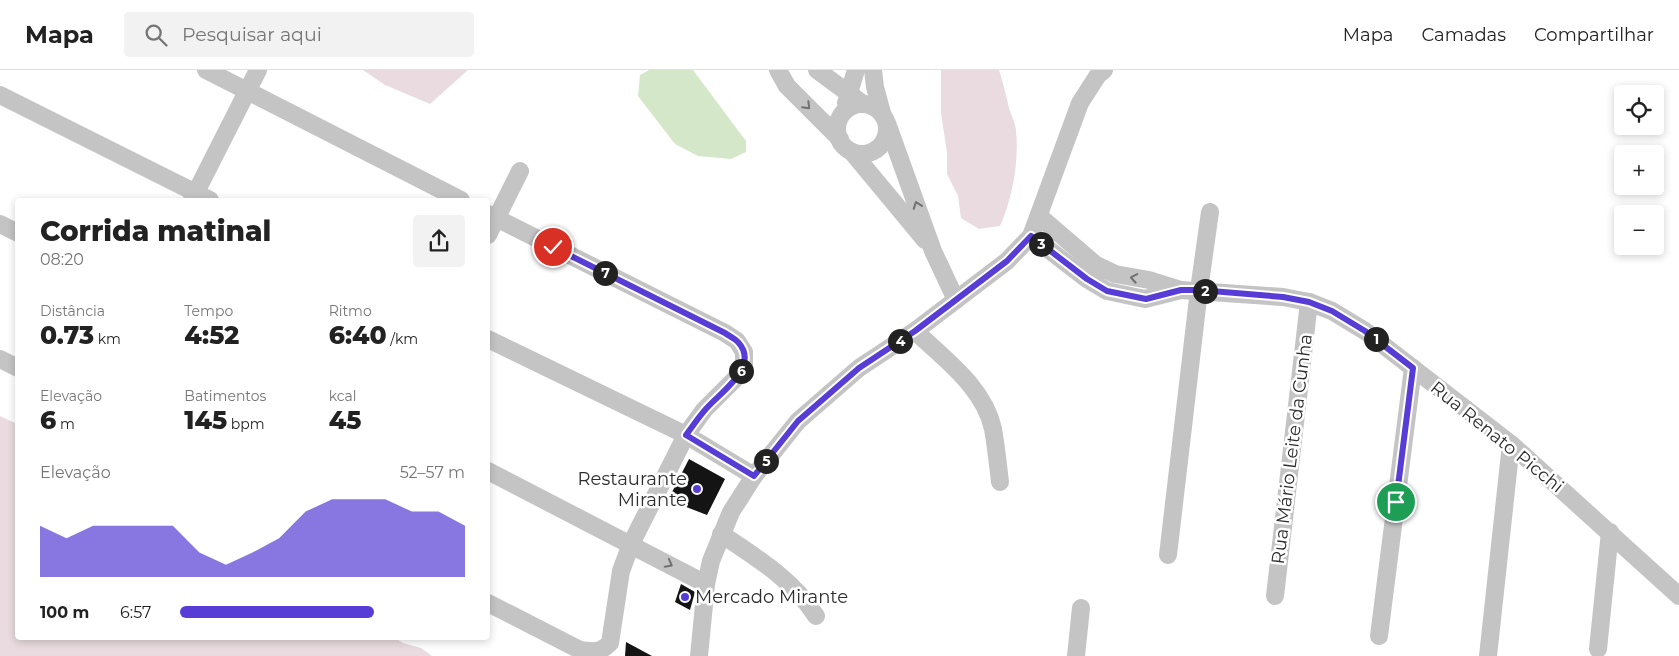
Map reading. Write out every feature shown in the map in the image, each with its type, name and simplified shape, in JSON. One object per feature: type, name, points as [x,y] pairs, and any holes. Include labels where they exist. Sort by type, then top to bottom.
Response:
[{"type":"street","points":[[206,70],[457,198]]},
{"type":"street","points":[[0,95],[199,198],[258,70]]},
{"type":"street","points":[[778,70],[787,86],[852,152],[934,251]]},
{"type":"street","points":[[817,70],[863,104]]},
{"type":"street","points":[[840,139],[837,130],[839,120],[844,112],[856,70]]},
{"type":"street","points":[[852,152],[861,154],[870,152],[879,148],[885,141],[887,132],[875,87],[873,70]]},
{"type":"street","points":[[699,656],[706,584],[711,561],[731,512],[754,476],[798,421],[859,368],[915,331],[1007,261],[1031,236],[1080,103],[1098,75],[1104,70]]},
{"type":"street","points":[[844,112],[852,106],[863,104],[874,106],[884,118],[934,251],[956,300]]},
{"type":"street","points":[[490,604],[580,650],[593,652],[604,650],[610,643],[621,570],[632,544],[686,435],[704,410],[736,378],[744,365],[744,352],[737,341],[492,216],[520,171]]},
{"type":"street","points":[[1168,555],[1210,212]]},
{"type":"street","name":"Rua Renato Picchi","points":[[1039,216],[1096,265],[1115,274],[1149,280],[1181,290]]},
{"type":"street","points":[[0,224],[15,232]]},
{"type":"street","name":"Rua Renato Picchi","points":[[1031,236],[1087,279],[1107,291],[1146,299],[1181,290],[1283,297],[1309,302],[1332,311],[1365,331],[1511,444],[1679,596]]},
{"type":"street","name":"Rua Mário Leite da Cunha","points":[[1275,596],[1309,302]]},
{"type":"street","points":[[915,331],[969,383],[979,396],[992,427],[1000,482]]},
{"type":"street","points":[[490,340],[686,435],[754,476]]},
{"type":"street","points":[[0,359],[15,366]]},
{"type":"street","points":[[1379,636],[1413,368]]},
{"type":"street","points":[[1488,656],[1511,444]]},
{"type":"street","points":[[490,472],[706,584]]},
{"type":"street","points":[[1598,649],[1610,532]]},
{"type":"street","points":[[721,534],[750,553],[793,588],[807,602],[816,616]]},
{"type":"street","points":[[1076,656],[1081,608]]},
{"type":"shaded area","points":[[363,70],[468,70],[430,104],[385,85]]},
{"type":"shaded area","points":[[649,70],[693,70],[746,141],[746,152],[731,159],[698,156],[675,144],[638,96],[640,75]]},
{"type":"shaded area","points":[[941,70],[999,70],[1015,127],[1017,142],[1014,179],[1000,226],[979,229],[961,218],[958,196],[947,174],[947,153],[941,113]]},
{"type":"shaded area","points":[[0,416],[15,423],[15,640],[398,640],[421,648],[432,656],[0,656]]},
{"type":"building","name":"Restaurante Mirante","points":[[689,459],[725,479],[707,515],[668,500]]},
{"type":"building","name":"Mercado Mirante","points":[[681,584],[695,592],[690,610],[675,602]]},
{"type":"building","points":[[626,642],[652,656],[625,656]]},
{"type":"place","name":"Restaurante Mirante","points":[[697,489]]},
{"type":"place","name":"Mercado Mirante","points":[[685,597]]},
{"type":"route","points":[[553,247],[725,333],[737,341],[744,352],[744,365],[736,378],[704,410],[686,435],[754,476],[798,421],[859,368],[915,331],[1007,261],[1031,236],[1087,279],[1107,291],[1146,299],[1181,290],[1199,290],[1248,293],[1309,302],[1332,311],[1365,331],[1413,368],[1396,502]]}]
